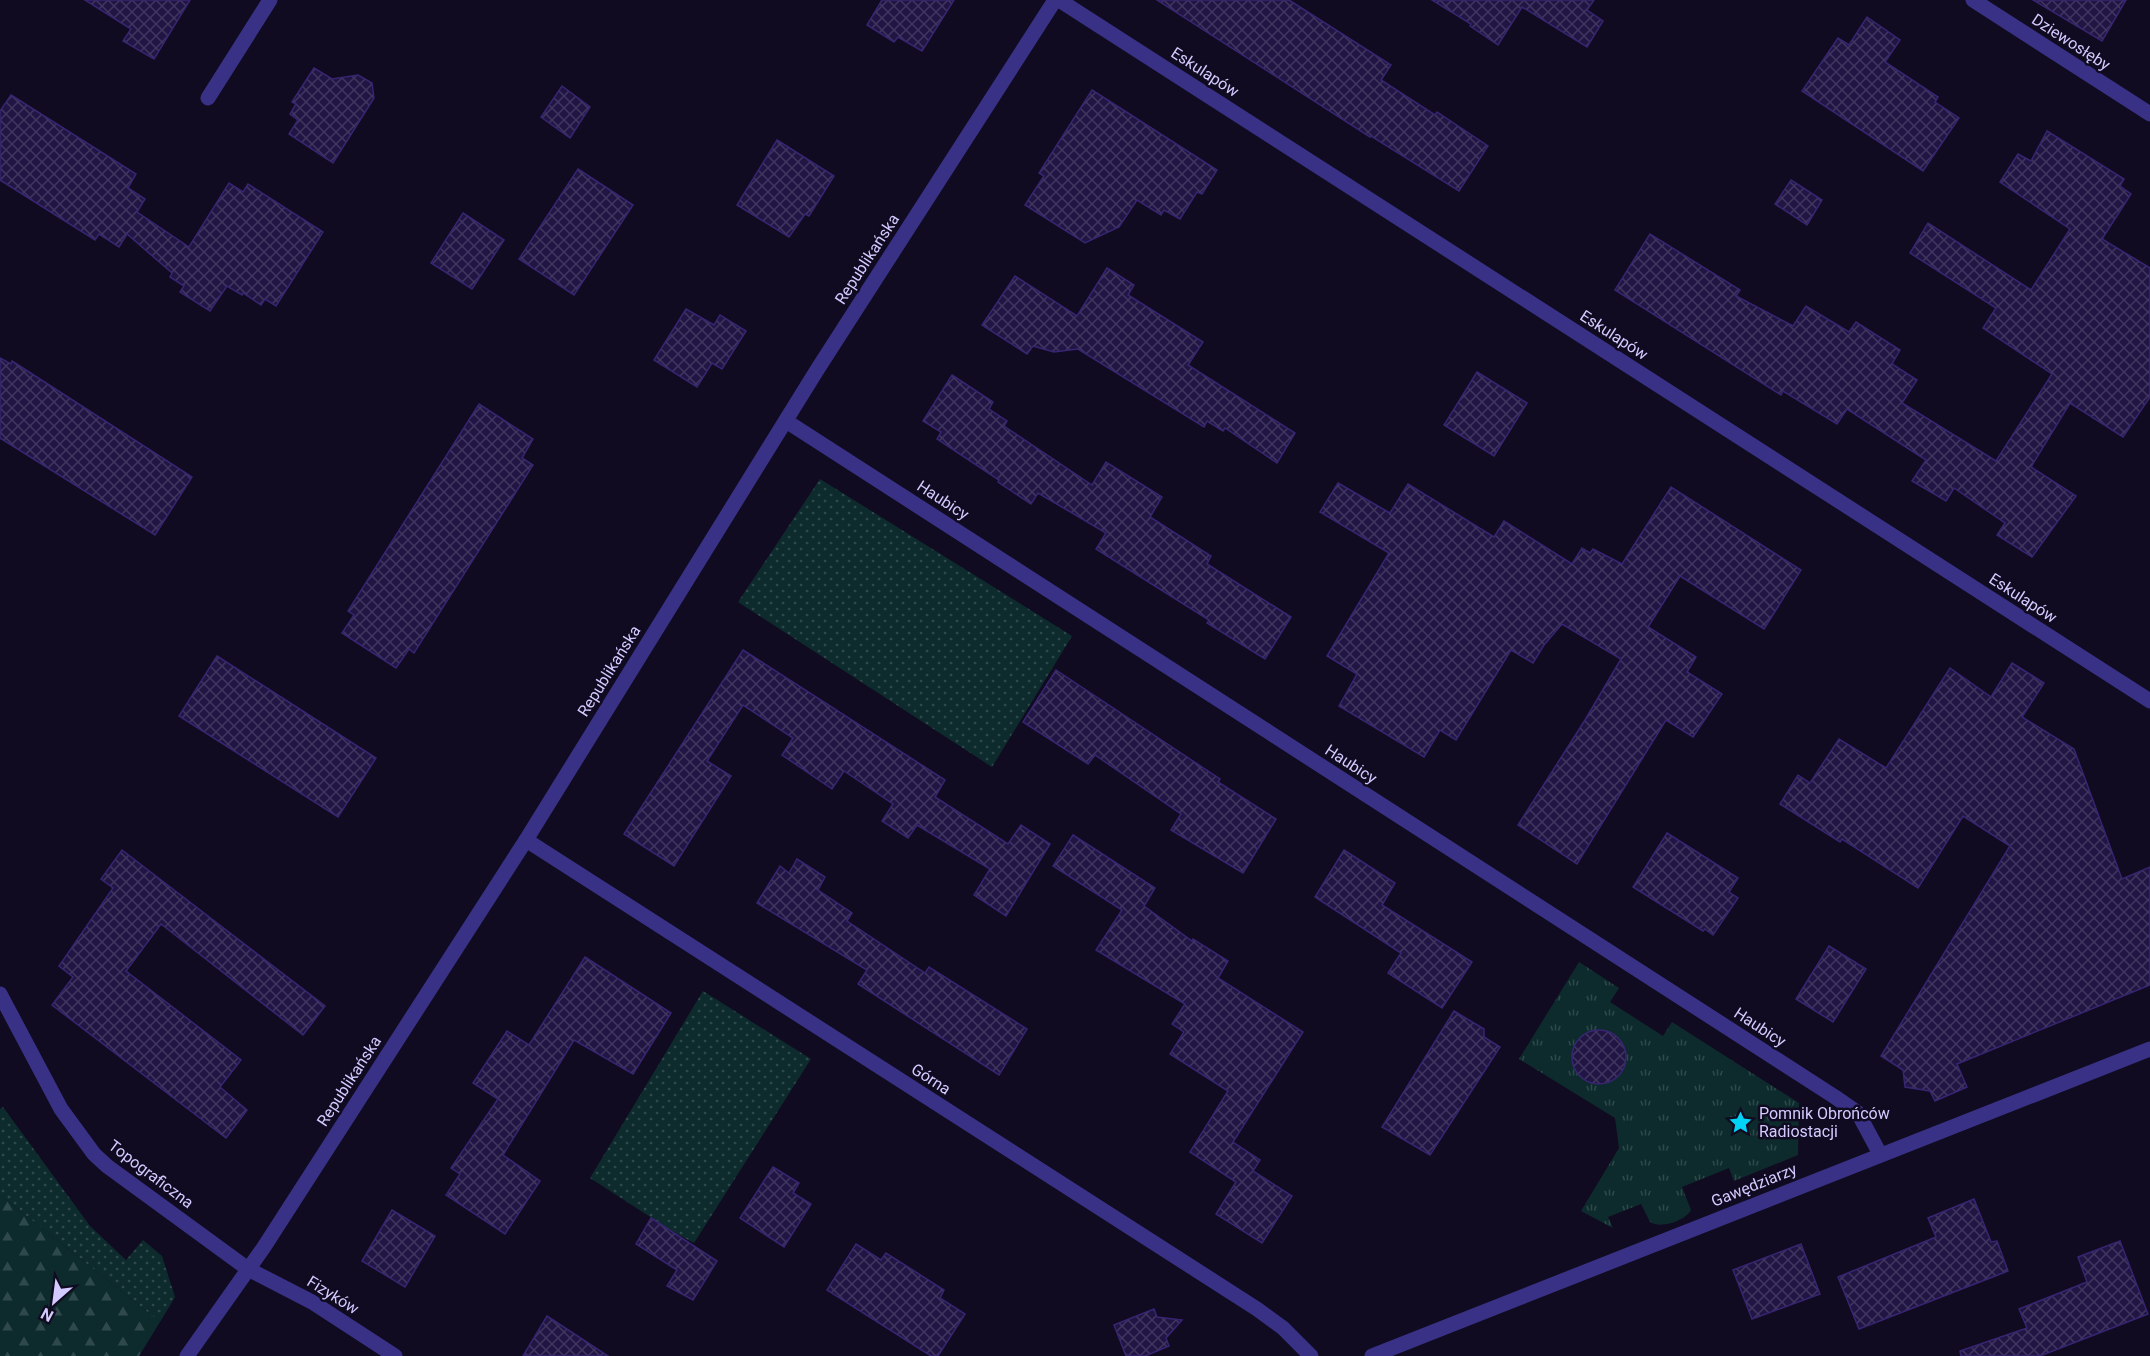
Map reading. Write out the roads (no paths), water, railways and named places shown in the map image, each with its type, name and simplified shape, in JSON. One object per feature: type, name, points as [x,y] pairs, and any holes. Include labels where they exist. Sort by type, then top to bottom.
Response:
[{"type":"street","points":[[208,98],[270,0]]},
{"type":"street","name":"Republikańska","points":[[187,1356],[249,1269],[526,840],[786,421],[1057,0]]},
{"type":"street","name":"Eskulapów","points":[[1057,0],[2150,701]]},
{"type":"street","name":"Dziewosłęby","points":[[1973,0],[2150,114]]},
{"type":"street","name":"Haubicy","points":[[786,421],[1835,1097],[1858,1113],[1880,1154]]},
{"type":"street","name":"Górna","points":[[526,840],[1257,1309],[1283,1328],[1311,1356]]},
{"type":"street","name":"Topograficzna","points":[[0,994],[61,1109],[94,1154],[107,1166],[249,1269]]},
{"type":"street","name":"Gawędziarzy","points":[[1372,1356],[2150,1049]]},
{"type":"street","name":"Fizyków","points":[[249,1269],[312,1302],[396,1356]]},
{"type":"place","name":"Pomnik Obrońców Radiostacji","points":[[1741,1122]]}]
